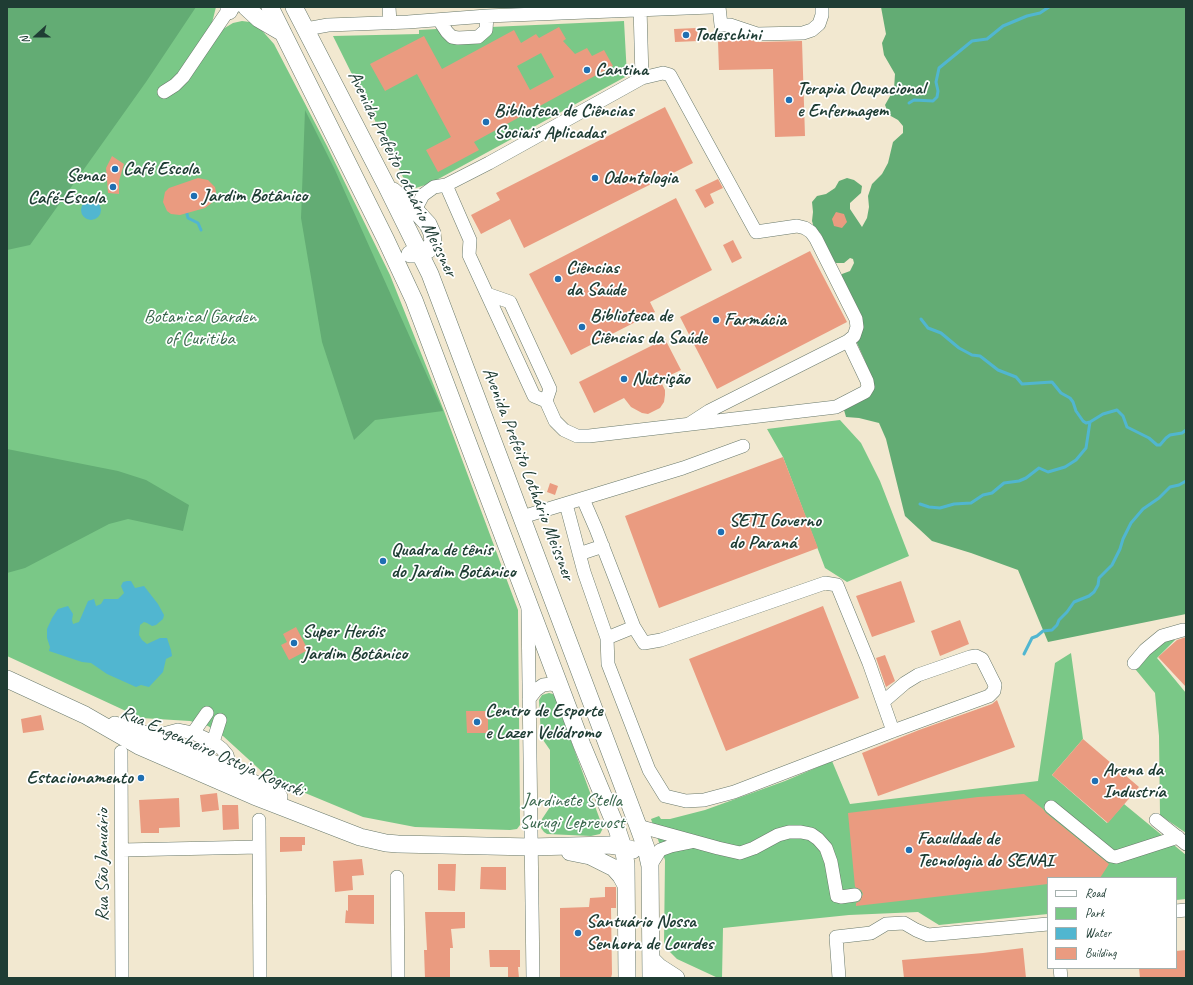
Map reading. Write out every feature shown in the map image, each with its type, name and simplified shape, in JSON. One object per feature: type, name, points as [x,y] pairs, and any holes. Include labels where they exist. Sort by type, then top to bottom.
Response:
[{"type":"main road","points":[[246,7],[259,18],[283,33]]},
{"type":"main road","points":[[270,7],[386,240],[414,300],[582,745],[623,847],[626,864],[627,978]]},
{"type":"main road","name":"Avenida Prefeito Lothário Meissner","points":[[294,7],[386,185],[432,281],[638,826],[646,848],[650,866],[651,978]]},
{"type":"main road","points":[[386,185],[418,213],[428,224],[432,233],[433,243],[428,250],[420,254],[412,254],[403,251],[386,240]]},
{"type":"main road","points":[[492,506],[514,498]]},
{"type":"main road","name":"Rua Engenheiro Ostoja Roguski","points":[[7,679],[85,715],[132,730],[157,747],[214,779],[360,837],[386,843],[531,847],[609,845],[632,849],[641,855],[650,866]]},
{"type":"main road","points":[[582,745],[604,736]]},
{"type":"main road","name":"Rua Engenheiro Ostoja Roguski","points":[[157,747],[230,771],[324,823]]},
{"type":"main road","points":[[214,779],[226,775],[230,771]]},
{"type":"main road","name":"Rua Engenheiro Ostoja Roguski","points":[[531,847],[580,853],[598,859],[614,868],[626,885]]},
{"type":"main road","points":[[627,956],[631,970],[637,978]]},
{"type":"main road","points":[[651,959],[659,967],[676,978]]},
{"type":"street","points":[[390,7],[390,23]]},
{"type":"street","points":[[454,19],[462,7]]},
{"type":"street","points":[[306,29],[328,25],[390,23],[487,16],[640,8],[711,7]]},
{"type":"street","points":[[719,7],[721,25],[730,25],[758,34],[803,33],[812,30],[819,24],[822,15],[822,7]]},
{"type":"street","points":[[164,92],[175,85],[183,77],[225,14],[231,8]]},
{"type":"street","points":[[640,8],[642,78]]},
{"type":"street","points":[[439,20],[452,37],[478,37],[486,30],[487,16]]},
{"type":"street","points":[[418,213],[438,195],[446,185],[557,126],[642,78],[664,72],[670,76],[756,232],[796,226],[805,228],[811,232],[816,239],[856,319],[857,327],[854,336],[848,341],[713,409],[689,424]]},
{"type":"street","points":[[446,185],[470,240],[469,255],[534,396],[546,401]]},
{"type":"street","points":[[487,294],[510,302],[550,389],[546,401],[555,421],[564,430],[577,436],[589,436],[836,407],[865,392],[868,387],[867,381],[848,341]]},
{"type":"street","points":[[522,517],[683,468],[742,446]]},
{"type":"street","points":[[583,499],[634,627],[644,643],[660,640],[825,583],[837,585],[869,663],[893,731]]},
{"type":"street","points":[[566,504],[579,554],[607,638],[608,664],[649,770],[665,796],[686,801],[704,800],[734,792],[989,696],[994,691],[995,685],[982,659],[976,656],[918,675],[905,683],[883,702]]},
{"type":"street","points":[[579,554],[603,546]]},
{"type":"street","points":[[528,601],[533,978]]},
{"type":"street","points":[[607,638],[634,627]]},
{"type":"street","points":[[1134,663],[1145,650],[1162,636],[1183,630]]},
{"type":"street","points":[[530,699],[536,690],[543,685],[551,684],[558,686],[562,691]]},
{"type":"street","points":[[193,733],[207,713]]},
{"type":"street","points":[[213,742],[220,720]]},
{"type":"street","name":"Rua Engenheiro Ostoja Roguski","points":[[157,747],[163,734],[178,730],[193,733],[213,742],[222,749],[227,755],[230,771]]},
{"type":"street","name":"Rua São Januário","points":[[121,752],[122,978]]},
{"type":"street","points":[[1051,807],[1111,856],[1116,857],[1182,840]]},
{"type":"street","points":[[259,820],[260,978]]},
{"type":"street","points":[[1156,820],[1182,840]]},
{"type":"street","points":[[638,826],[740,853],[754,848],[778,835],[789,832],[811,834],[826,848],[831,862],[836,896],[855,895]]},
{"type":"street","points":[[650,866],[660,850],[695,841]]},
{"type":"street","points":[[122,850],[259,847]]},
{"type":"street","points":[[397,877],[398,978]]},
{"type":"street","points":[[839,978],[836,937],[870,933],[886,924],[904,923],[928,935],[1047,924]]},
{"type":"green space","name":"Botanical Garden of Curitiba","points":[[7,7],[216,7],[212,23],[223,29],[233,23],[242,21],[250,22],[258,26],[274,44],[327,146],[390,275],[444,411],[518,610],[520,825],[517,829],[415,827],[363,817],[269,778],[223,736],[208,726],[190,721],[141,718],[7,656]]},
{"type":"green space","points":[[7,7],[196,7],[146,82],[30,245],[7,250]]},
{"type":"green space","points":[[881,7],[1186,7],[1186,614],[1048,642],[1018,570],[932,541],[905,516],[886,439],[879,423],[859,418],[846,417],[844,410],[849,403],[872,384],[865,361],[857,343],[857,332],[840,278],[842,274],[850,271],[854,263],[853,259],[850,258],[844,263],[836,263],[829,256],[823,244],[821,234],[814,228],[812,221],[812,202],[817,196],[826,194],[835,188],[839,181],[847,178],[854,180],[862,186],[861,193],[850,203],[850,209],[862,227],[867,218],[869,207],[868,196],[872,184],[882,174],[888,163],[893,142],[903,133],[903,126],[898,120],[889,115],[885,105],[894,89],[895,74],[884,55],[882,43],[886,34]]},
{"type":"green space","points":[[624,21],[627,76],[431,183],[416,188],[409,187],[407,185],[333,36],[419,34],[419,30],[437,29],[448,39],[491,27]]},
{"type":"green space","points":[[305,110],[335,170],[443,411],[375,420],[354,440],[322,342],[301,218]]},
{"type":"green space","points":[[840,420],[861,443],[880,481],[909,556],[847,582],[825,568],[783,457],[767,429]]},
{"type":"green space","points":[[7,449],[118,471],[146,480],[189,505],[183,531],[128,519],[109,524],[25,568],[7,573]]},
{"type":"green space","points":[[1170,635],[1175,640],[1157,658],[1186,693],[1186,833],[1160,815],[1159,736],[1155,693],[1136,670],[1138,661]]},
{"type":"green space","points":[[1071,653],[1083,739],[1052,775],[1107,823],[1124,804],[1186,855],[1186,899],[1177,900],[1177,877],[1047,877],[1047,914],[939,925],[918,912],[849,915],[723,928],[722,978],[718,978],[677,959],[667,949],[664,944],[665,860],[651,819],[659,816],[661,819],[670,819],[705,810],[785,781],[832,761],[850,804],[1038,781],[1055,663]]},
{"type":"green space","name":"Jardinete Stella Surugi Leprevost","points":[[549,693],[553,694],[555,697],[603,828],[600,834],[591,836],[547,834],[541,828],[542,819],[550,807],[550,750],[541,737],[539,700],[542,695]]},
{"type":"water","points":[[91,200],[98,203],[101,210],[98,217],[91,220],[84,217],[81,210],[84,203]]},
{"type":"water","points":[[131,581],[135,588],[144,586],[158,604],[164,615],[163,619],[156,625],[152,626],[144,622],[140,625],[139,635],[147,644],[160,638],[167,638],[172,656],[166,659],[163,672],[149,687],[141,685],[136,687],[107,674],[91,663],[82,662],[49,651],[50,647],[47,638],[47,629],[58,609],[68,606],[73,614],[73,624],[79,622],[88,601],[94,599],[96,606],[101,604],[104,599],[118,599],[124,593],[121,586],[123,582]]},
{"type":"building","points":[[559,27],[566,39],[563,41],[575,54],[587,48],[592,56],[604,50],[613,66],[474,142],[479,150],[438,172],[426,150],[451,137],[417,74],[385,91],[370,64],[424,36],[442,69],[514,30],[521,43],[536,34],[539,38]],"holes":[[[541,53],[554,77],[530,90],[517,66]]]},
{"type":"building","name":"Todeschini","points":[[697,28],[698,41],[675,42],[674,29]]},
{"type":"building","name":"Terapia Ocupacional e Enfermagem","points":[[738,38],[744,38],[757,42],[802,41],[805,136],[775,137],[773,69],[719,70],[718,41],[738,40]]},
{"type":"building","name":"Odontologia","points":[[665,107],[693,163],[524,248],[510,219],[481,234],[471,215],[500,200],[496,193]]},
{"type":"building","points":[[112,156],[124,164],[119,181],[119,194],[108,193],[106,168]]},
{"type":"building","points":[[198,178],[208,180],[215,187],[216,192],[213,202],[205,208],[180,215],[171,214],[167,211],[163,202],[165,192],[169,188]]},
{"type":"building","points":[[718,179],[723,188],[710,194],[714,203],[705,208],[695,190]]},
{"type":"building","name":"Ciências da Saúde","points":[[676,198],[712,270],[650,302],[655,312],[571,355],[529,274]]},
{"type":"building","points":[[836,212],[844,214],[847,222],[842,228],[834,226],[832,219]]},
{"type":"building","points":[[733,240],[742,258],[732,263],[723,245]]},
{"type":"building","name":"Farmácia","points":[[810,251],[847,322],[717,389],[680,317]]},
{"type":"building","name":"Nutrição","points":[[665,339],[681,370],[660,380],[665,390],[665,395],[664,402],[660,408],[648,414],[642,413],[631,407],[624,398],[594,413],[579,382]]},
{"type":"building","name":"SETI Governo do Paraná","points":[[783,457],[818,548],[659,608],[625,516]]},
{"type":"building","points":[[550,483],[558,486],[555,495],[547,492]]},
{"type":"building","points":[[901,581],[915,622],[872,637],[856,596]]},
{"type":"building","name":"SETI Governo do Paraná","points":[[823,606],[859,698],[726,751],[689,659]]},
{"type":"building","points":[[960,620],[969,644],[940,656],[931,631]]},
{"type":"building","name":"Super Heróis Jardim Botânico","points":[[296,627],[308,650],[289,660],[281,645],[287,642],[283,634]]},
{"type":"building","points":[[1186,637],[1186,687],[1158,657],[1177,640]]},
{"type":"building","points":[[885,655],[895,681],[886,687],[876,658]]},
{"type":"building","points":[[997,700],[1015,747],[878,796],[862,753],[919,730],[992,704]]},
{"type":"building","name":"Centro de Esporte e Lazer Velódromo","points":[[466,711],[488,711],[488,733],[467,733]]},
{"type":"building","points":[[41,715],[44,730],[23,733],[21,719]]},
{"type":"building","name":"Arena da Industría","points":[[1083,739],[1139,787],[1108,823],[1052,775]]},
{"type":"building","points":[[217,793],[219,810],[202,812],[200,795]]},
{"type":"building","points":[[1024,794],[1109,864],[1101,877],[1047,877],[1047,884],[856,906],[856,903],[860,901],[863,894],[861,890],[855,887],[848,813],[978,797]]},
{"type":"building","points":[[179,798],[180,827],[159,828],[159,833],[141,833],[139,800]]},
{"type":"building","points":[[222,805],[238,805],[239,829],[223,830]]},
{"type":"building","points":[[280,837],[305,837],[305,845],[302,845],[302,851],[280,852]]},
{"type":"building","points":[[362,859],[364,875],[352,876],[353,890],[335,892],[333,861]]},
{"type":"building","points":[[438,864],[456,864],[455,891],[438,890]]},
{"type":"building","points":[[481,867],[506,867],[506,890],[480,889]]},
{"type":"building","name":"Santuário Nossa Senhora de Lourdes","points":[[605,887],[616,887],[616,908],[611,908],[611,978],[560,978],[560,908],[589,907],[590,898],[605,897]]},
{"type":"building","points":[[348,895],[374,895],[374,924],[345,923],[346,910],[348,911]]},
{"type":"building","points":[[425,912],[465,912],[465,928],[451,929],[453,948],[450,948],[450,978],[425,978],[424,950],[427,950]]},
{"type":"building","points":[[1023,948],[1026,978],[904,978],[902,960]]},
{"type":"building","points":[[489,950],[520,950],[520,967],[518,967],[519,978],[508,978],[508,967],[490,967]]},
{"type":"building","points":[[1186,950],[1186,978],[1140,978],[1139,969],[1177,969],[1177,951]]},
{"type":"waterway","points":[[909,103],[914,100],[933,101],[937,97],[938,91],[936,82],[939,68],[972,41],[987,39],[1003,26],[1027,16],[1040,13],[1049,7]]},
{"type":"waterway","points":[[186,210],[188,218],[198,223],[201,230]]},
{"type":"waterway","points":[[921,319],[928,328],[941,333],[959,348],[972,355],[980,356],[998,370],[1016,377],[1022,384],[1052,382],[1061,393],[1070,398],[1076,411],[1086,423],[1103,414],[1117,410],[1123,416],[1127,427],[1149,438],[1157,445],[1160,445],[1170,435],[1182,433],[1186,430]]},
{"type":"waterway","points":[[920,504],[940,508],[954,504],[971,503],[983,495],[992,493],[1004,483],[1019,481],[1026,478],[1039,468],[1048,472],[1065,467],[1076,460],[1086,448],[1090,422]]},
{"type":"waterway","points":[[1024,654],[1032,638],[1043,631],[1052,630],[1074,602],[1089,596],[1094,592],[1098,585],[1099,578],[1112,565],[1131,523],[1143,509],[1159,498],[1170,487],[1179,485],[1186,481]]},
{"type":"place","name":"Todeschini","points":[[686,35]]},
{"type":"place","name":"Cantina","points":[[587,70]]},
{"type":"place","name":"Terapia Ocupacional e Enfermagem","points":[[789,100]]},
{"type":"place","name":"Biblioteca de Ciências Sociais Aplicadas","points":[[486,122]]},
{"type":"place","name":"Café Escola","points":[[115,169]]},
{"type":"place","name":"Odontologia","points":[[595,178]]},
{"type":"place","name":"Senac Café-Escola","points":[[113,187]]},
{"type":"place","name":"Jardim Botânico","points":[[194,196]]},
{"type":"place","name":"Ciências da Saúde","points":[[558,279]]},
{"type":"place","name":"Farmácia","points":[[716,320]]},
{"type":"place","name":"Biblioteca de Ciências da Saúde","points":[[582,327]]},
{"type":"place","name":"Nutrição","points":[[624,379]]},
{"type":"place","name":"SETI Governo do Paraná","points":[[721,532]]},
{"type":"place","name":"Quadra de tênis do Jardim Botânico","points":[[383,561]]},
{"type":"place","name":"Super Heróis Jardim Botânico","points":[[294,643]]},
{"type":"place","name":"Centro de Esporte e Lazer Velódromo","points":[[477,722]]},
{"type":"place","name":"Estacionamento","points":[[141,778]]},
{"type":"place","name":"Arena da Industría","points":[[1095,781]]},
{"type":"place","name":"Faculdade de Tecnologia do SENAI","points":[[909,850]]},
{"type":"place","name":"Santuário Nossa Senhora de Lourdes","points":[[578,933]]}]
